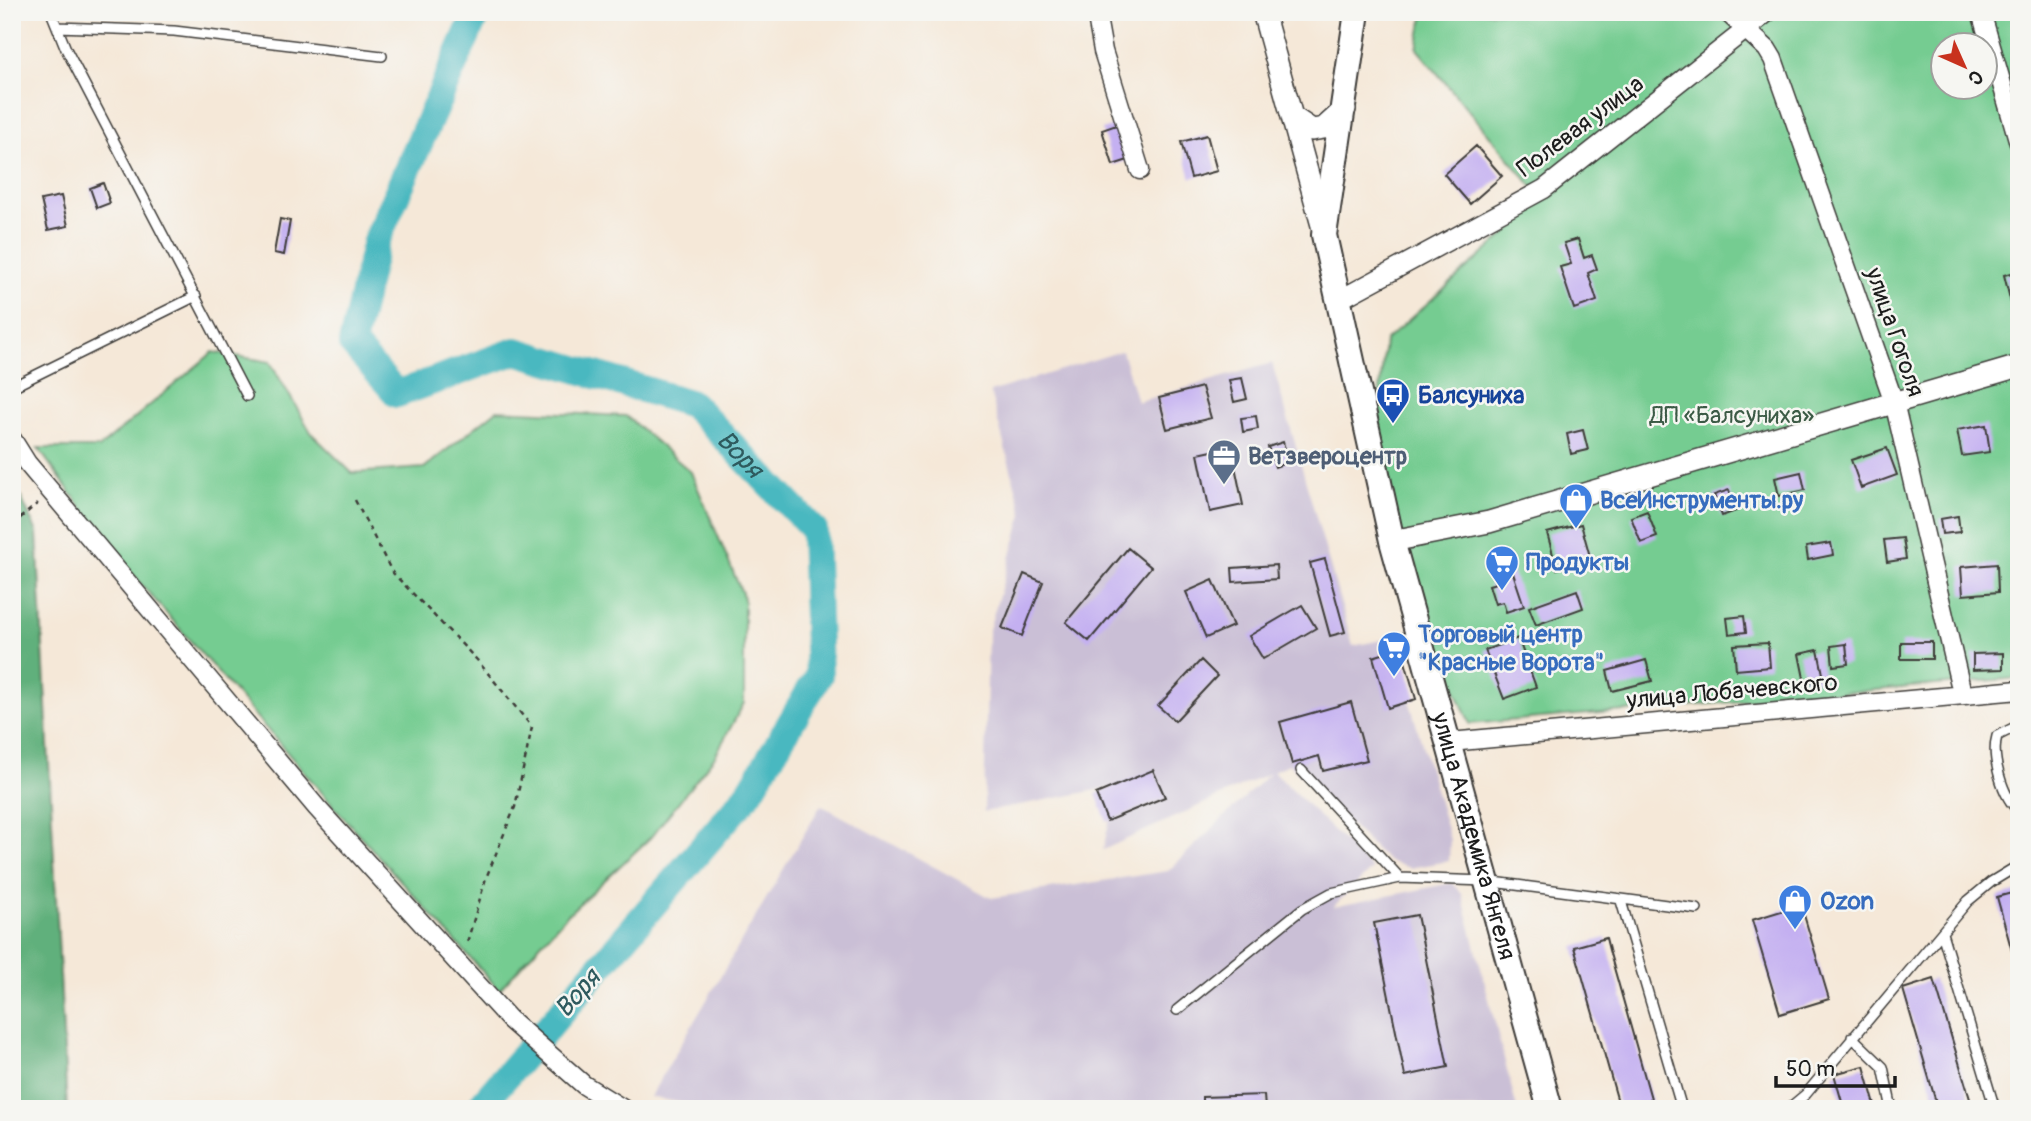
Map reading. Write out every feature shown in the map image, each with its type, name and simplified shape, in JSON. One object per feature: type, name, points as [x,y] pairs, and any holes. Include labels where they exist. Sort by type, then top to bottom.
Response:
[{"type":"main road","points":[[1324,235],[1345,109],[1357,12]]},
{"type":"main road","name":"улица Академика Янгеля","points":[[1324,235],[1392,541],[1550,1109]]},
{"type":"street","points":[[1096,12],[1102,51],[1140,170]]},
{"type":"street","points":[[1263,12],[1324,235]]},
{"type":"street","name":"улица Гоголя","points":[[1727,12],[1773,59],[1894,402],[1962,693]]},
{"type":"street","name":"Полевая улица","points":[[1337,301],[1544,189],[1768,12]]},
{"type":"street","points":[[1981,12],[2019,143]]},
{"type":"street","points":[[1294,118],[1312,130],[1324,128],[1345,109]]},
{"type":"street","points":[[1392,541],[1489,522],[2019,366]]},
{"type":"street","points":[[12,439],[27,463],[317,808],[460,966],[509,1019],[584,1086],[623,1109]]},
{"type":"street","name":"улица Лобачевского","points":[[1450,742],[1962,693],[2019,690]]},
{"type":"lane","points":[[51,12],[247,396]]},
{"type":"lane","points":[[57,27],[174,31],[382,56]]},
{"type":"lane","points":[[12,387],[196,296]]},
{"type":"lane","points":[[2019,725],[1997,736],[1994,747],[2006,793],[2019,811]]},
{"type":"lane","points":[[1301,771],[1400,878]]},
{"type":"lane","points":[[1788,1109],[1806,1094],[1968,901],[1991,881],[2019,865]]},
{"type":"lane","points":[[1177,1010],[1303,909],[1331,893],[1400,878],[1486,881],[1697,909]]},
{"type":"lane","points":[[1621,901],[1682,1109]]},
{"type":"lane","points":[[1942,933],[1995,1109]]},
{"type":"lane","points":[[1852,1037],[1883,1067],[1892,1109]]},
{"type":"path","points":[[12,525],[51,492]]},
{"type":"path","points":[[355,500],[392,572],[477,660],[532,727],[515,807],[486,878],[460,966]]},
{"type":"shaded area","points":[[1122,351],[1137,402],[1272,363],[1353,646],[1391,638],[1450,840],[1449,861],[1410,868],[1388,861],[1289,764],[1273,771],[1372,869],[1333,907],[1452,883],[1462,894],[1517,1109],[715,1109],[650,1097],[821,805],[991,898],[1168,871],[1270,773],[1103,850],[1117,786],[984,812],[988,633],[1023,514],[990,392]]},
{"type":"green space","name":"ДП «Балсуниха»","points":[[1424,12],[2019,12],[2019,678],[1470,724],[1392,541],[1373,457],[1385,341],[1544,200],[1417,49]]},
{"type":"green space","points":[[213,352],[270,362],[312,434],[352,473],[424,468],[497,410],[626,416],[691,472],[744,598],[744,703],[715,756],[650,838],[564,918],[499,990],[344,818],[120,560],[38,448],[99,448]]},
{"type":"green space","points":[[12,478],[37,532],[67,1109],[12,1109]]},
{"type":"building","points":[[1122,123],[1134,158],[1113,165],[1102,130]]},
{"type":"building","points":[[1207,135],[1217,171],[1191,178],[1181,142]]},
{"type":"building","points":[[1476,146],[1502,176],[1470,204],[1444,174]]},
{"type":"building","points":[[103,183],[110,203],[97,208],[90,188]]},
{"type":"building","points":[[61,196],[68,226],[48,230],[41,200]]},
{"type":"building","points":[[280,219],[290,221],[284,255],[274,253]]},
{"type":"building","points":[[1578,239],[1584,258],[1592,255],[1597,269],[1588,273],[1597,301],[1574,309],[1560,267],[1571,264],[1564,243]]},
{"type":"building","points":[[2019,271],[2019,318],[2015,319],[2004,275]]},
{"type":"building","points":[[1242,378],[1247,399],[1234,402],[1229,380]]},
{"type":"building","points":[[1202,387],[1211,418],[1167,429],[1159,398]]},
{"type":"building","points":[[1256,416],[1258,429],[1243,432],[1241,418]]},
{"type":"building","points":[[1986,425],[1990,452],[1962,456],[1957,430]]},
{"type":"building","points":[[1583,430],[1588,450],[1571,454],[1567,434]]},
{"type":"building","points":[[1283,442],[1289,462],[1275,467],[1268,447]]},
{"type":"building","points":[[1231,447],[1243,505],[1210,512],[1198,454]]},
{"type":"building","points":[[1887,448],[1897,475],[1861,488],[1851,460]]},
{"type":"building","points":[[1801,472],[1805,490],[1779,496],[1775,478]]},
{"type":"building","points":[[1729,490],[1736,511],[1722,516],[1714,495]]},
{"type":"building","points":[[1647,511],[1657,537],[1641,543],[1631,517]]},
{"type":"building","points":[[1958,516],[1960,532],[1942,534],[1940,519]]},
{"type":"building","points":[[1581,524],[1591,560],[1557,569],[1547,533]]},
{"type":"building","points":[[1903,538],[1906,559],[1887,562],[1884,540]]},
{"type":"building","points":[[1831,543],[1833,555],[1808,560],[1806,547]]},
{"type":"building","points":[[1128,548],[1151,567],[1089,641],[1066,622]]},
{"type":"building","points":[[1325,559],[1345,632],[1330,636],[1310,563]]},
{"type":"building","points":[[1997,564],[1998,592],[1963,595],[1961,567]]},
{"type":"building","points":[[1276,565],[1277,579],[1233,582],[1232,568]]},
{"type":"building","points":[[1512,570],[1524,606],[1506,612],[1503,602],[1495,604],[1489,585],[1496,583],[1494,576]]},
{"type":"building","points":[[1024,574],[1043,582],[1022,636],[1002,628]]},
{"type":"building","points":[[1213,580],[1233,626],[1206,638],[1186,592]]},
{"type":"building","points":[[1577,590],[1583,608],[1536,625],[1529,607]]},
{"type":"building","points":[[1302,605],[1316,628],[1263,659],[1249,636]]},
{"type":"building","points":[[1744,616],[1746,632],[1729,634],[1727,618]]},
{"type":"building","points":[[1518,638],[1536,687],[1504,699],[1485,650]]},
{"type":"building","points":[[1901,642],[1932,642],[1932,659],[1901,659]]},
{"type":"building","points":[[1768,643],[1770,667],[1736,670],[1734,645]]},
{"type":"building","points":[[1846,644],[1848,664],[1833,666],[1831,646]]},
{"type":"building","name":"Торговый центр \"Красные Ворота\"","points":[[1401,648],[1416,699],[1388,708],[1373,657]]},
{"type":"building","points":[[1818,650],[1824,679],[1805,683],[1799,654]]},
{"type":"building","points":[[2003,653],[2003,669],[1973,670],[1973,654]]},
{"type":"building","points":[[1201,660],[1217,676],[1175,721],[1158,706]]},
{"type":"building","points":[[1646,660],[1652,681],[1612,691],[1607,671]]},
{"type":"building","points":[[1351,702],[1367,760],[1323,771],[1319,756],[1292,764],[1280,722]]},
{"type":"building","points":[[1153,770],[1165,797],[1107,821],[1096,794]]},
{"type":"building","points":[[2019,891],[2019,973],[2018,973],[1997,897]]},
{"type":"building","points":[[1801,905],[1829,999],[1780,1014],[1752,920]]},
{"type":"building","points":[[1417,915],[1448,1067],[1405,1076],[1374,923]]},
{"type":"building","points":[[1606,938],[1654,1109],[1620,1109],[1574,947]]},
{"type":"building","points":[[1934,979],[1973,1109],[1938,1109],[1903,989]]},
{"type":"building","points":[[1864,1066],[1876,1109],[1844,1109],[1834,1074]]},
{"type":"building","points":[[1264,1095],[1265,1109],[1202,1109],[1202,1097]]},
{"type":"waterway","name":"Воря","points":[[477,12],[376,241],[352,344],[397,394],[516,351],[692,404],[814,530],[819,675],[749,793],[478,1109]]},
{"type":"place","name":"Балсуниха","points":[[1393,425]]},
{"type":"place","name":"Ветзвероцентр","points":[[1224,486]]},
{"type":"place","name":"ВсеИнструменты.ру","points":[[1576,530]]},
{"type":"place","name":"Продукты","points":[[1502,592]]},
{"type":"place","name":"Торговый центр \"Красные Ворота\"","points":[[1394,678]]},
{"type":"place","name":"Ozon","points":[[1795,931]]}]
